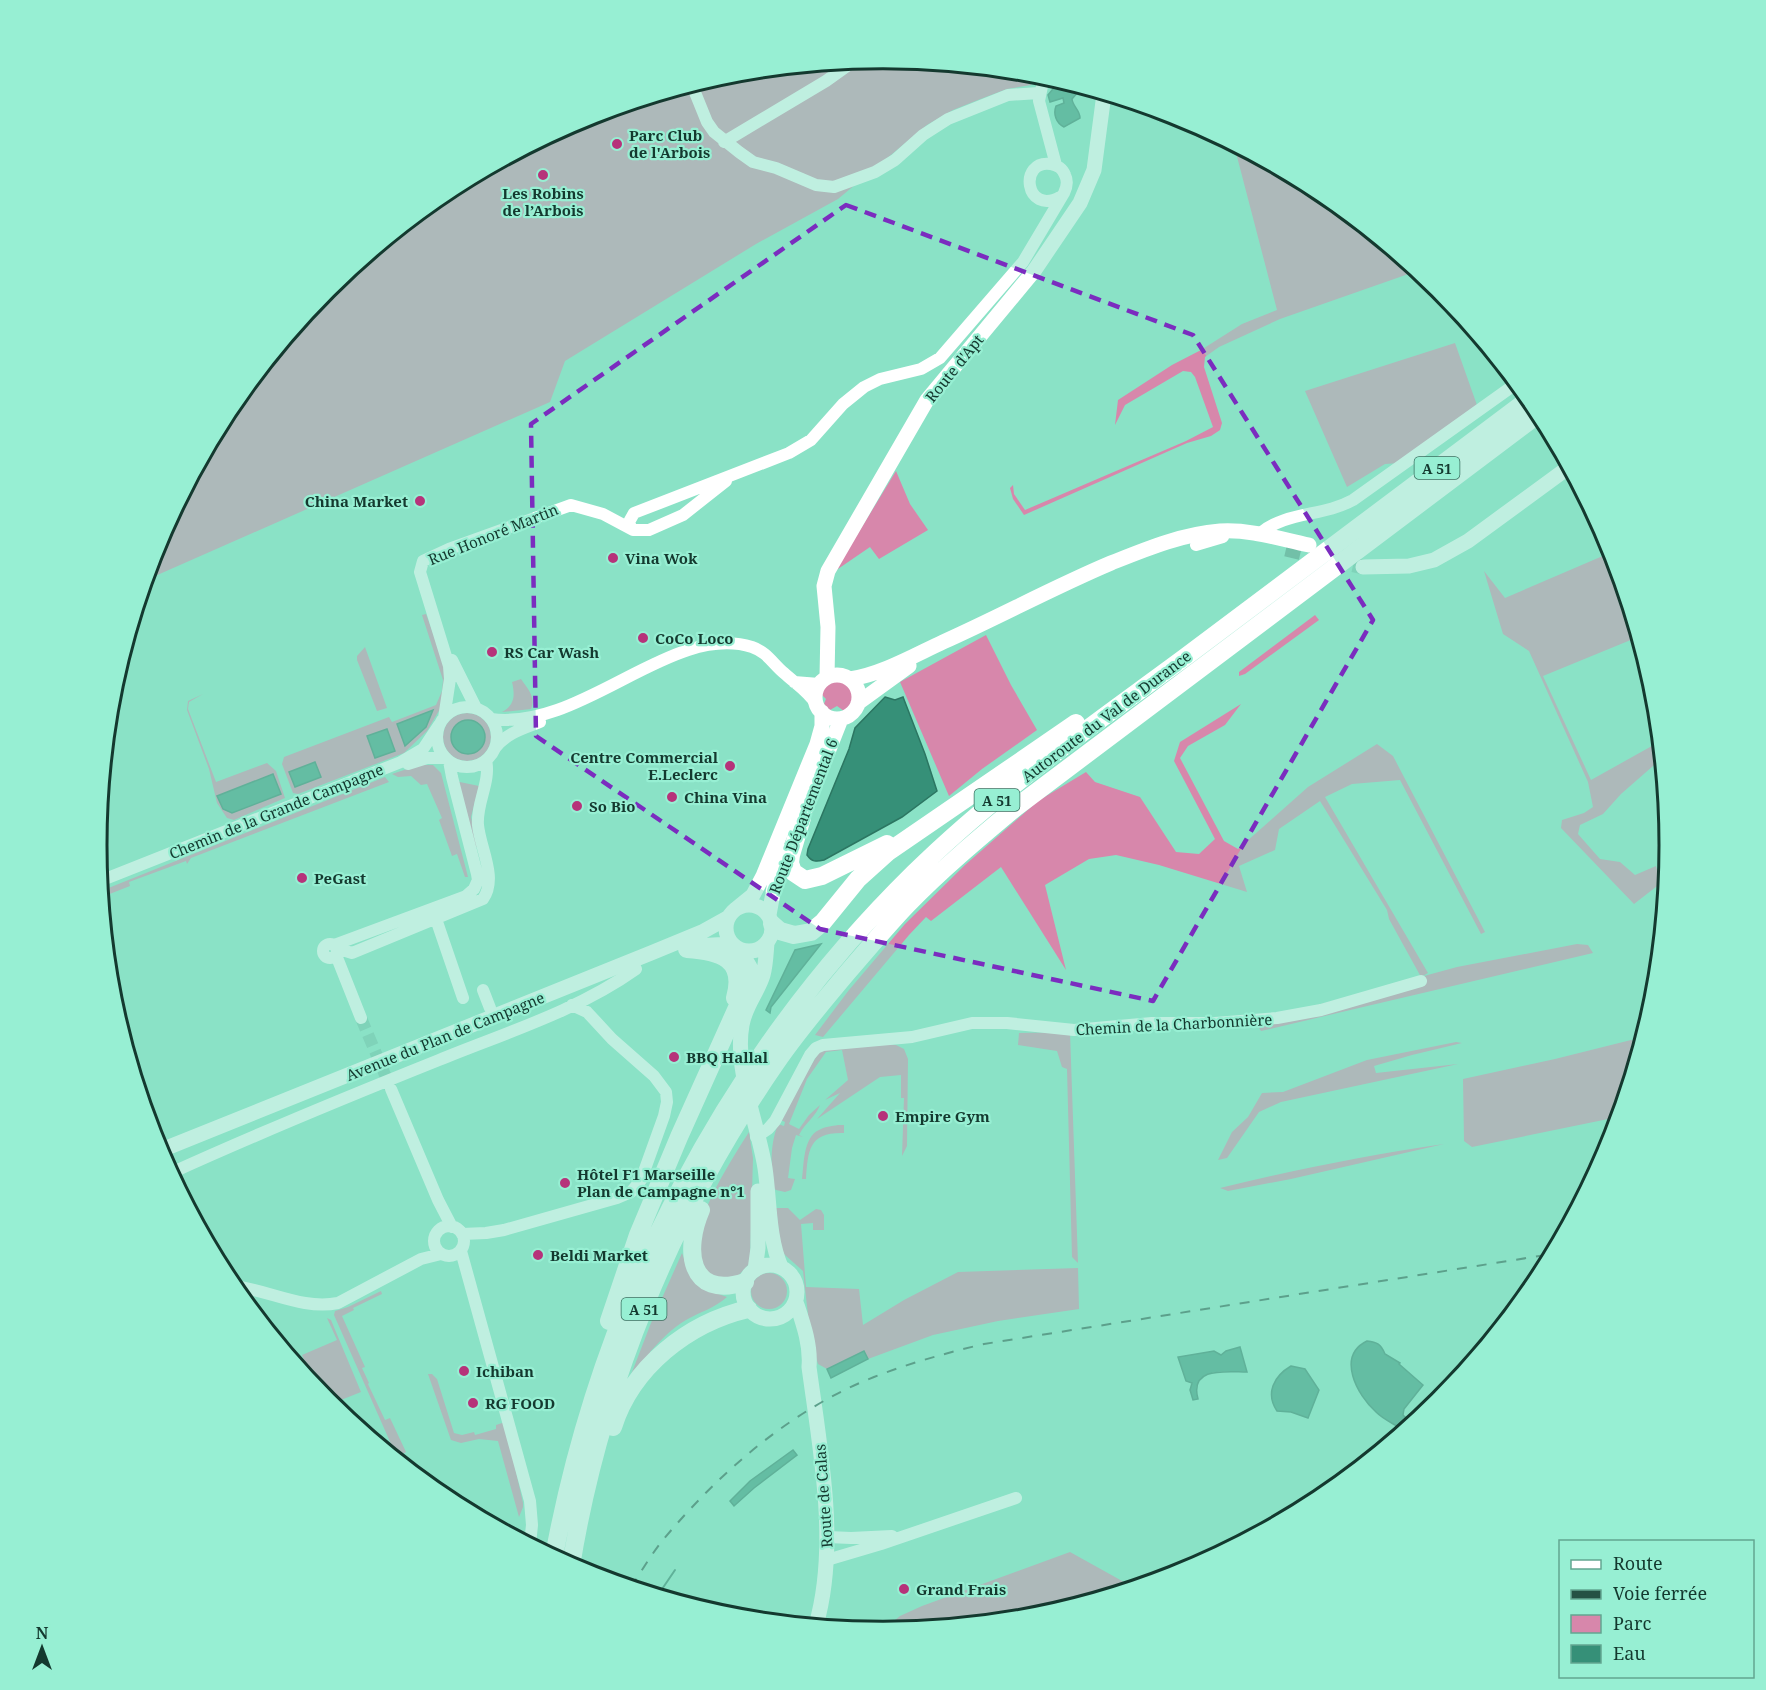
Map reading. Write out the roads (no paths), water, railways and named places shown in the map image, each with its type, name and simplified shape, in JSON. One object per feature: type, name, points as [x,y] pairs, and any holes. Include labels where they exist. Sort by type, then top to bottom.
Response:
[{"type":"highway","name":"Autoroute du Val de Durance","points":[[556,1548],[567,1489],[587,1415],[620,1322],[665,1216],[695,1159],[750,1104],[786,1021],[845,948],[878,910],[933,855],[1018,782],[1521,405]]},
{"type":"highway","name":"Autoroute du Val de Durance","points":[[573,1556],[578,1521],[613,1388],[630,1343],[682,1226],[716,1160],[750,1104],[821,1004],[906,906],[965,850],[1052,778],[1322,576],[1366,557],[1532,420]]},
{"type":"highway","points":[[770,920],[780,931],[794,935],[811,932],[823,922],[851,887],[897,845],[1296,574]]},
{"type":"highway","points":[[802,818],[791,855],[791,868],[801,878],[810,880],[896,839],[966,798]]},
{"type":"highway","points":[[687,949],[721,954],[736,970],[739,984],[731,1020]]},
{"type":"highway","points":[[587,1415],[588,1386],[634,1245],[749,981]]},
{"type":"highway","points":[[750,1104],[701,1210],[694,1229],[691,1248],[694,1267],[703,1280],[721,1285],[750,1276]]},
{"type":"highway","points":[[578,1521],[593,1499],[619,1411],[636,1381],[678,1341],[696,1329],[716,1318],[748,1309]]},
{"type":"main road","name":"Route d'Apt","points":[[1097,99],[1100,117]]},
{"type":"main road","name":"Route d'Apt","points":[[823,681],[828,627],[824,586],[828,571],[927,400],[1034,271],[1080,203],[1094,170],[1103,101]]},
{"type":"main road","points":[[1366,557],[1398,561],[1427,555],[1451,545],[1513,508],[1563,472]]},
{"type":"main road","points":[[849,679],[877,672],[1064,583],[1178,539],[1220,531],[1259,534],[1282,544]]},
{"type":"main road","points":[[1064,583],[1149,556],[1196,545],[1229,541],[1309,545]]},
{"type":"main road","name":"Route d'Apt","points":[[828,627],[837,656],[849,679]]},
{"type":"main road","points":[[858,703],[858,690],[849,679],[841,675],[823,681],[816,691],[819,709],[827,717],[841,718],[852,713],[858,703],[895,674],[954,637]]},
{"type":"main road","name":"Route Départemental 6","points":[[733,913],[753,895],[763,876],[819,740],[822,726],[819,709]]},
{"type":"main road","name":"Route Départemental 6","points":[[770,920],[775,882],[841,718]]},
{"type":"main road","points":[[748,1004],[750,967],[727,936],[726,926],[733,913],[745,905],[754,905],[762,909],[770,920],[772,934],[767,943],[763,976],[748,1004],[742,1024],[740,1050],[764,1167],[772,1237],[781,1267]]},
{"type":"main road","name":"Avenue du Plan de Campagne","points":[[168,1147],[702,932],[733,913]]},
{"type":"main road","points":[[736,947],[750,951],[759,949],[767,943]]},
{"type":"main road","name":"Avenue du Plan de Campagne","points":[[173,1157],[687,949],[701,945],[736,947]]},
{"type":"main road","points":[[750,1104],[759,1231],[758,1248],[743,1294],[748,1309],[758,1317],[777,1319],[789,1312],[796,1302],[797,1290],[791,1275],[781,1267],[770,1265],[750,1276]]},
{"type":"main road","name":"Route de Calas","points":[[796,1302],[807,1336],[810,1357],[828,1537],[822,1603],[818,1618]]},
{"type":"main road","name":"Route de Calas","points":[[777,1319],[794,1329],[801,1340],[810,1367]]},
{"type":"street","points":[[724,142],[840,71]]},
{"type":"street","points":[[695,92],[707,122],[724,142],[753,162],[776,168],[816,185],[834,187],[875,172],[895,160],[923,135],[948,119],[1038,85]]},
{"type":"street","points":[[1043,86],[1042,115],[1049,140],[1050,164]]},
{"type":"street","points":[[1037,198],[1048,201],[1064,193],[1067,180],[1061,169],[1050,164],[1037,166],[1030,177],[1030,189],[1044,211],[1044,226]]},
{"type":"street","name":"Rue Honoré Martin","points":[[603,514],[621,516],[634,513],[801,447],[817,434],[850,398],[876,381],[921,369],[940,358],[1023,262],[1060,197]]},
{"type":"street","points":[[1259,534],[1275,522],[1335,508],[1353,500],[1510,389]]},
{"type":"street","name":"Rue Honoré Martin","points":[[441,721],[450,679],[449,666],[420,572],[421,564],[425,559],[568,505],[603,514],[638,531],[649,530],[686,512],[738,473]]},
{"type":"street","points":[[674,496],[680,497],[685,502],[686,512]]},
{"type":"street","points":[[631,528],[629,522],[634,513]]},
{"type":"street","points":[[1282,544],[1286,527],[1313,514]]},
{"type":"street","name":"Rue Honoré Martin","points":[[440,635],[476,708]]},
{"type":"street","points":[[491,719],[518,720],[545,714],[592,696],[684,651],[716,643],[754,648],[768,656],[793,682],[810,694],[819,709]]},
{"type":"street","points":[[448,760],[456,765],[472,766],[486,760],[506,736],[517,730],[596,701],[657,669],[704,651],[731,650],[751,654],[778,668]]},
{"type":"street","points":[[793,682],[823,681]]},
{"type":"street","points":[[335,954],[466,896],[474,889],[478,880],[477,874],[448,760],[437,743],[441,721],[458,708],[476,708],[484,712],[496,728],[495,748]]},
{"type":"street","name":"Chemin de la Grande Campagne","points":[[108,878],[401,762],[423,748],[441,721]]},
{"type":"street","name":"Chemin de la Grande Campagne","points":[[108,883],[403,766],[427,758],[448,760]]},
{"type":"street","points":[[335,954],[352,953],[477,903],[487,893],[489,879],[478,823],[478,812],[488,769],[486,760]]},
{"type":"street","points":[[436,919],[463,998]]},
{"type":"street","points":[[335,954],[361,1018]]},
{"type":"street","points":[[179,1170],[367,1088],[596,995],[636,969]]},
{"type":"street","name":"Chemin de la Charbonnière","points":[[750,1104],[768,1129],[775,1121],[810,1055],[816,1047],[823,1045],[912,1037],[972,1023],[1007,1023],[1074,1030],[1152,1023],[1215,1023],[1277,1018],[1321,1010],[1421,981]]},
{"type":"street","points":[[483,990],[490,1008]]},
{"type":"street","points":[[596,995],[594,1006],[597,1024]]},
{"type":"street","points":[[248,1289],[308,1304],[338,1303],[450,1245],[617,1198],[631,1192],[641,1180],[664,1116],[667,1102],[666,1092],[654,1076],[586,1012],[572,1005]]},
{"type":"street","points":[[391,1089],[438,1200],[452,1227],[450,1245]]},
{"type":"street","points":[[438,1200],[450,1245],[471,1292],[507,1415],[530,1501],[531,1536]]},
{"type":"street","points":[[827,1560],[881,1545],[1016,1498]]},
{"type":"street","points":[[828,1537],[850,1538],[908,1534]]},
{"type":"water","points":[[1053,88],[1077,93],[1072,99],[1080,118],[1064,127],[1061,125],[1057,121],[1055,112],[1056,106],[1064,103],[1063,98],[1050,102],[1048,95]]},
{"type":"water","points":[[885,697],[895,700],[903,697],[937,791],[902,817],[824,860],[812,860],[807,855],[808,849],[849,749],[855,728]]},
{"type":"water","points":[[433,710],[426,727],[405,746],[397,724]]},
{"type":"water","points":[[468,720],[480,725],[485,737],[480,749],[468,754],[456,749],[451,737],[456,725]]},
{"type":"water","points":[[387,729],[395,751],[375,758],[367,736]]},
{"type":"water","points":[[315,762],[321,777],[295,787],[289,772]]},
{"type":"water","points":[[273,774],[281,794],[232,813],[223,809],[217,796]]},
{"type":"water","points":[[821,944],[771,1007],[770,1013],[766,1010],[795,950]]},
{"type":"water","points":[[1367,1341],[1378,1344],[1385,1354],[1400,1363],[1423,1385],[1404,1409],[1403,1415],[1406,1418],[1397,1426],[1369,1405],[1357,1386],[1351,1366],[1358,1348]]},
{"type":"water","points":[[1240,1347],[1247,1372],[1220,1372],[1204,1376],[1197,1388],[1198,1399],[1193,1400],[1190,1390],[1192,1383],[1186,1381],[1178,1357],[1214,1351],[1221,1355]]},
{"type":"water","points":[[864,1351],[868,1359],[831,1378],[827,1369]]},
{"type":"water","points":[[1291,1366],[1305,1369],[1319,1390],[1308,1418],[1291,1412],[1277,1411],[1273,1404],[1273,1386],[1280,1375]]},
{"type":"water","points":[[793,1450],[797,1455],[734,1506],[730,1501],[750,1481]]},
{"type":"waterway","points":[[662,1589],[675,1570]]},
{"type":"tunnel","points":[[1286,549],[1363,567]]},
{"type":"tunnel","points":[[361,1018],[391,1089]]},
{"type":"railway","points":[[635,1580],[658,1546],[707,1491],[732,1468],[785,1425],[813,1407],[874,1377],[984,1344],[1541,1256]]},
{"type":"place","name":"Parc Club de l'Arbois","points":[[617,144]]},
{"type":"place","name":"Les Robins de l’Arbois","points":[[543,175]]},
{"type":"place","name":"China Market","points":[[420,501]]},
{"type":"place","name":"Vina Wok","points":[[613,558]]},
{"type":"place","name":"CoCo Loco","points":[[643,638]]},
{"type":"place","name":"RS Car Wash","points":[[492,652]]},
{"type":"place","name":"Centre Commercial E.Leclerc","points":[[730,766]]},
{"type":"place","name":"China Vina","points":[[672,797]]},
{"type":"place","name":"So Bio","points":[[577,806]]},
{"type":"place","name":"PeGast","points":[[302,878]]},
{"type":"place","name":"BBQ Hallal","points":[[674,1057]]},
{"type":"place","name":"Empire Gym","points":[[883,1116]]},
{"type":"place","name":"Hôtel F1 Marseille Plan de Campagne n°1","points":[[565,1183]]},
{"type":"place","name":"Beldi Market","points":[[538,1255]]},
{"type":"place","name":"Ichiban","points":[[464,1371]]},
{"type":"place","name":"RG FOOD","points":[[473,1403]]},
{"type":"place","name":"Grand Frais","points":[[904,1589]]}]
